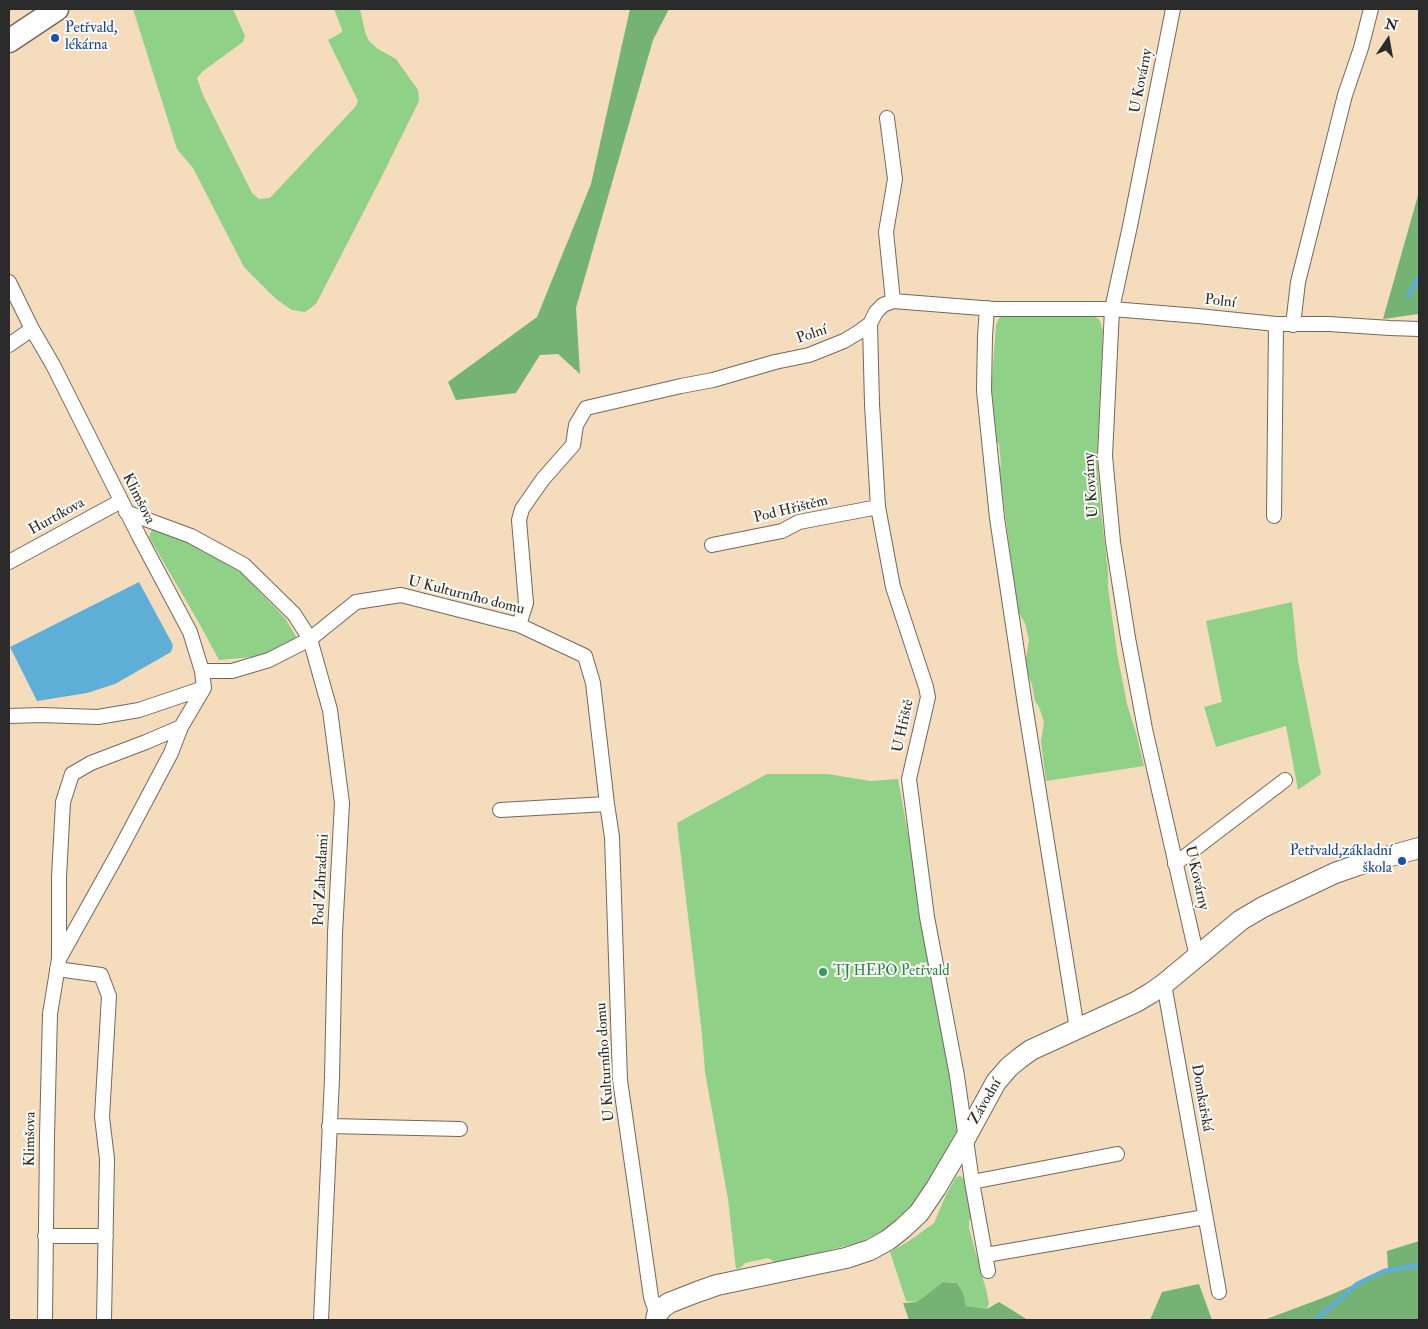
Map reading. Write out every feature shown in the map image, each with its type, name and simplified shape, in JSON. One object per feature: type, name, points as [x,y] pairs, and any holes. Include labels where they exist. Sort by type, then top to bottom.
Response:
[{"type":"main road","points":[[9,41],[58,9]]},
{"type":"street","name":"U Kovárny","points":[[1173,9],[1112,310],[1105,456],[1113,542],[1144,729],[1197,956]]},
{"type":"street","points":[[1293,325],[1300,273],[1345,95],[1361,48],[1370,9]]},
{"type":"street","points":[[887,118],[895,179],[886,232],[893,301]]},
{"type":"street","name":"Klimšova","points":[[9,282],[190,632],[202,671],[204,688],[181,727],[171,753],[58,964]]},
{"type":"street","name":"Polní","points":[[519,625],[526,603],[519,520],[522,510],[543,479],[573,444],[576,425],[586,408],[713,380],[776,362],[810,355],[844,341],[870,324],[876,312],[883,305],[893,301],[987,308],[1112,310],[1293,325],[1329,324],[1419,329]]},
{"type":"street","points":[[987,308],[984,336],[984,391],[996,518],[1077,1028]]},
{"type":"street","name":"U Hřiště","points":[[870,324],[878,507],[893,587],[928,697],[910,779],[927,917],[958,1076],[972,1182],[988,1271]]},
{"type":"street","points":[[1274,516],[1276,324]]},
{"type":"street","points":[[9,345],[32,329]]},
{"type":"street","name":"Hurtíkova","points":[[9,562],[124,506]]},
{"type":"street","name":"Pod Zahradami","points":[[124,506],[191,536],[244,565],[294,614],[310,638],[330,710],[342,804],[321,1320]]},
{"type":"street","name":"Pod Hřištěm","points":[[712,545],[782,531],[799,522],[878,507]]},
{"type":"street","name":"U Kulturního domu","points":[[202,671],[232,671],[269,660],[310,638],[356,602],[401,595],[519,625],[585,656],[593,683],[612,837],[620,1080],[651,1297],[657,1317]]},
{"type":"street","points":[[9,716],[98,717],[139,710],[204,688]]},
{"type":"street","name":"Klimšova","points":[[45,1320],[50,1014],[58,964],[59,877],[63,802],[72,774],[92,762],[181,727]]},
{"type":"street","points":[[1175,864],[1285,780]]},
{"type":"street","points":[[500,810],[607,804]]},
{"type":"street","name":"Závodní","points":[[657,1317],[662,1308],[669,1303],[717,1285],[846,1258],[870,1250],[888,1240],[902,1230],[919,1213],[966,1137],[996,1082],[1010,1066],[1030,1050],[1136,1002],[1164,984],[1241,920],[1264,907],[1340,871],[1419,848]]},
{"type":"street","points":[[58,964],[101,975],[109,996],[102,1117],[107,1159],[104,1320]]},
{"type":"street","name":"Domkařská","points":[[1164,984],[1218,1292]]},
{"type":"street","points":[[329,1126],[460,1129]]},
{"type":"street","points":[[972,1182],[1117,1154]]},
{"type":"street","points":[[986,1256],[1205,1217]]},
{"type":"street","points":[[45,1236],[106,1236]]},
{"type":"green space","points":[[133,9],[233,9],[245,36],[243,42],[203,71],[197,78],[203,95],[252,193],[259,199],[270,198],[356,106],[358,101],[328,40],[342,32],[334,9],[360,9],[369,41],[378,49],[396,59],[418,90],[419,101],[380,180],[316,304],[305,312],[292,310],[276,299],[244,267],[193,168],[177,149]]},
{"type":"green space","points":[[630,9],[669,9],[653,40],[576,308],[580,374],[558,354],[540,355],[516,393],[456,400],[448,382],[537,317],[591,184]]},
{"type":"green space","points":[[1419,192],[1419,314],[1383,319]]},
{"type":"green space","points":[[1008,312],[1089,314],[1099,319],[1101,324],[1103,332],[1097,457],[1108,587],[1117,653],[1127,704],[1144,766],[1046,781],[1041,741],[1044,722],[1035,701],[1025,665],[1029,640],[1025,623],[1018,610],[999,469],[1001,465],[999,444],[993,431],[991,393],[996,325],[1000,316]]},
{"type":"green space","points":[[153,527],[193,544],[240,572],[285,618],[297,638],[265,656],[219,660],[149,537]]},
{"type":"green space","points":[[1292,602],[1298,661],[1321,774],[1298,790],[1286,726],[1216,747],[1204,707],[1222,702],[1206,621]]},
{"type":"green space","points":[[767,774],[827,774],[871,781],[898,779],[961,1124],[938,1168],[915,1202],[885,1230],[858,1243],[776,1263],[768,1258],[745,1263],[736,1269],[728,1199],[705,1072],[677,823]]},
{"type":"green space","points":[[960,1176],[967,1186],[971,1219],[969,1220],[969,1228],[987,1293],[989,1304],[987,1309],[966,1306],[960,1287],[957,1283],[950,1282],[943,1282],[917,1302],[906,1301],[890,1252],[934,1223],[946,1195],[956,1177]]},
{"type":"green space","points":[[1419,1241],[1419,1320],[1264,1320],[1328,1296],[1388,1270],[1387,1251]]},
{"type":"green space","points":[[943,1282],[957,1283],[963,1292],[966,1306],[987,1309],[999,1302],[1028,1320],[909,1320],[903,1303],[917,1302]]},
{"type":"green space","points":[[1199,1284],[1212,1320],[1150,1320],[1162,1292]]},
{"type":"water","points":[[139,582],[173,645],[171,652],[115,684],[87,693],[37,701],[10,647]]},
{"type":"waterway","points":[[1408,297],[1419,276]]},
{"type":"waterway","points":[[1316,1320],[1357,1284],[1384,1271],[1419,1265]]},
{"type":"place","name":"Petřvald, lékárna","points":[[55,38]]},
{"type":"place","name":"Petřvald,základní škola","points":[[1402,861]]},
{"type":"place","name":"TJ HEPO Petřvald","points":[[823,972]]}]
